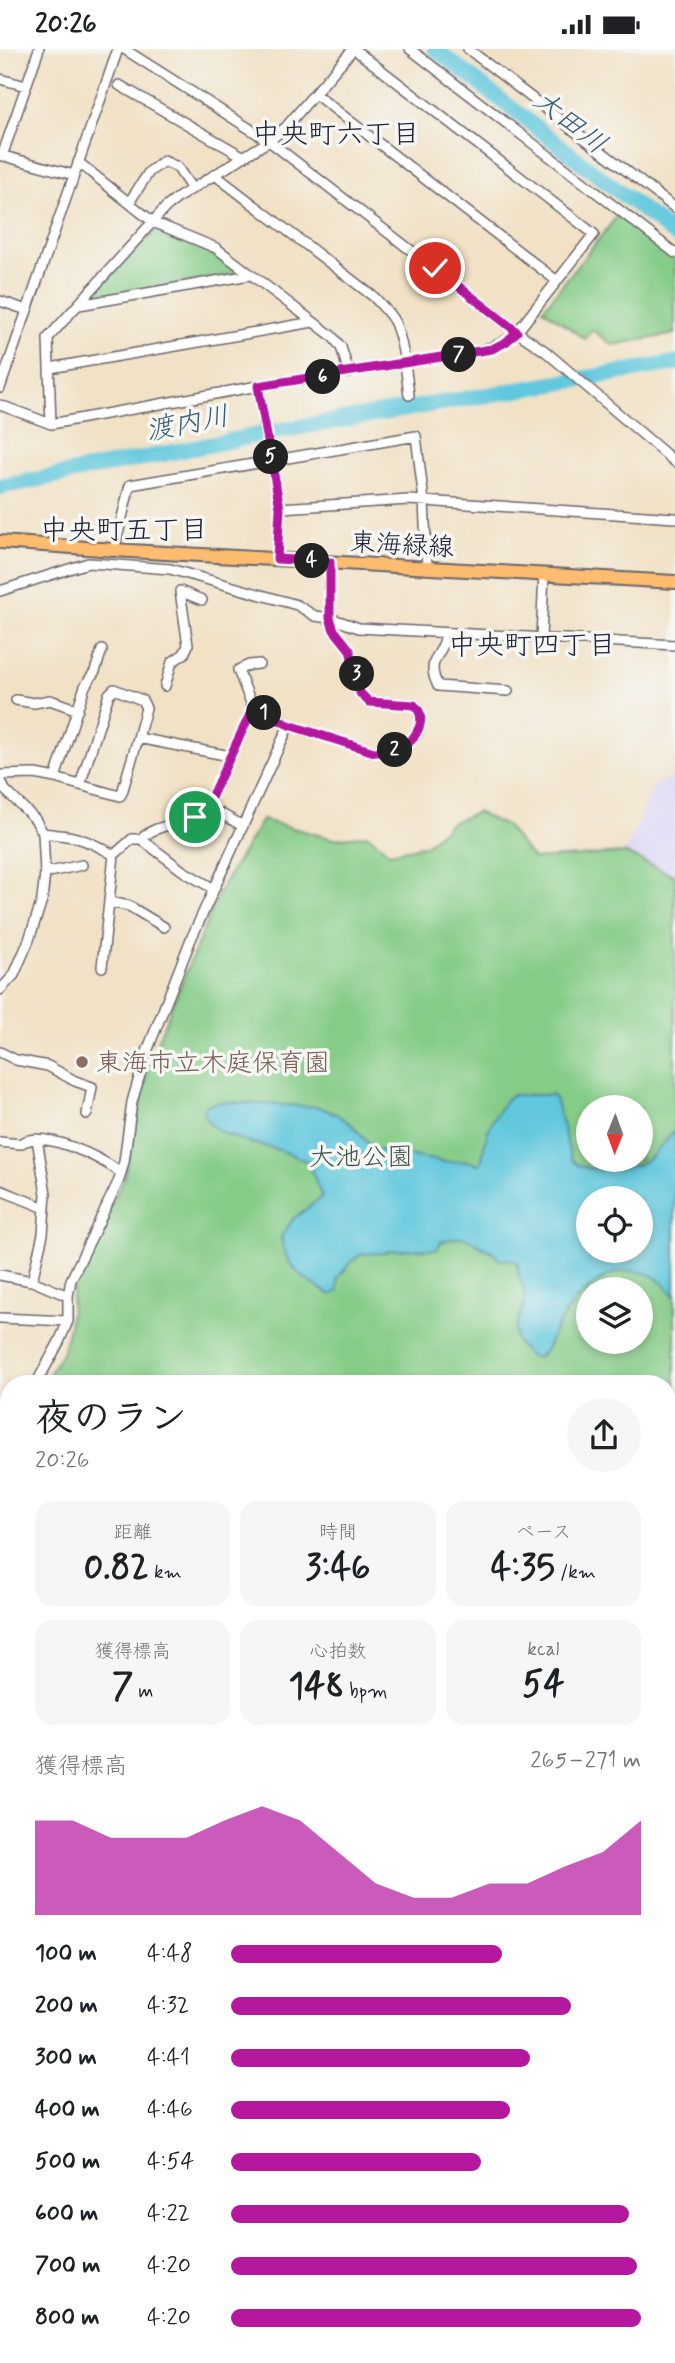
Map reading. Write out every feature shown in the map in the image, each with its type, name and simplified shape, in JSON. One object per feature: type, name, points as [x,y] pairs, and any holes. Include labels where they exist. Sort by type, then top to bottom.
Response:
[{"type":"main road","name":"東海緑線","points":[[0,542],[675,582]]},
{"type":"street","points":[[39,49],[1,155],[74,175]]},
{"type":"street","points":[[0,388],[118,49]]},
{"type":"street","points":[[124,49],[269,141],[560,364],[675,462]]},
{"type":"street","points":[[0,405],[51,424],[258,386],[492,349],[517,332],[594,234],[354,49],[286,127],[269,141],[166,207],[48,338],[51,424]]},
{"type":"street","points":[[411,49],[675,253]]},
{"type":"street","points":[[468,49],[675,208]]},
{"type":"street","points":[[0,79],[26,86]]},
{"type":"street","points":[[119,85],[244,157]]},
{"type":"street","points":[[315,94],[557,281]]},
{"type":"street","points":[[130,201],[149,172],[164,161],[177,167],[192,189]]},
{"type":"street","points":[[78,162],[153,222],[216,248],[313,322],[341,347],[349,373]]},
{"type":"street","points":[[215,175],[374,297],[394,322],[409,395]]},
{"type":"street","points":[[79,305],[250,275]]},
{"type":"street","points":[[0,302],[27,310]]},
{"type":"street","points":[[50,368],[313,322]]},
{"type":"street","points":[[258,386],[280,508],[277,559]]},
{"type":"street","points":[[114,550],[130,485],[271,458],[416,436],[424,501],[427,567]]},
{"type":"street","points":[[280,508],[409,500],[675,518]]},
{"type":"street","points":[[259,664],[238,670],[253,708],[289,725],[374,752],[401,748],[415,737],[421,723],[418,709],[414,705],[369,702],[360,693],[350,650],[334,630],[330,618],[330,562]]},
{"type":"street","points":[[0,591],[88,563],[152,566],[179,571],[298,605],[315,616],[359,628],[675,645]]},
{"type":"street","points":[[165,687],[172,662],[184,654],[188,645],[179,571]]},
{"type":"street","points":[[541,638],[544,574]]},
{"type":"street","points":[[180,591],[202,600]]},
{"type":"street","points":[[446,634],[445,644],[435,657],[435,679],[438,686],[508,691]]},
{"type":"street","points":[[55,778],[85,686],[95,671],[102,650]]},
{"type":"street","points":[[0,990],[14,975],[29,940],[42,899],[45,873],[43,832],[35,819],[5,790],[0,777],[35,774],[120,796],[146,708],[142,700],[114,689],[109,694],[80,785]]},
{"type":"street","points":[[16,700],[34,703],[50,700],[78,710]]},
{"type":"street","points":[[102,967],[114,855],[132,839],[141,839],[156,828],[195,817],[203,812],[253,708]]},
{"type":"street","points":[[41,1375],[68,1321],[71,1280],[108,1206],[121,1173],[132,1103],[146,1054],[186,951],[289,725]]},
{"type":"street","points":[[138,739],[230,756]]},
{"type":"street","points":[[207,806],[243,825]]},
{"type":"street","points":[[43,832],[60,837],[74,837],[95,844],[114,855]]},
{"type":"street","points":[[141,839],[183,871],[214,889]]},
{"type":"street","points":[[45,873],[82,865]]},
{"type":"street","points":[[109,902],[129,906],[164,927]]},
{"type":"street","points":[[0,1052],[16,1060],[48,1066],[92,1087],[87,1114]]},
{"type":"street","points":[[0,1142],[20,1144],[27,1139],[37,1139],[76,1147],[121,1173]]},
{"type":"street","points":[[32,1281],[43,1234],[46,1194],[37,1139]]},
{"type":"street","points":[[0,1189],[45,1208]]},
{"type":"street","points":[[0,1275],[32,1281],[68,1296]]},
{"type":"street","points":[[0,1318],[68,1321]]},
{"type":"shaded area","points":[[675,776],[675,876],[625,853],[654,785]]},
{"type":"green space","points":[[618,215],[675,257],[675,334],[613,345],[592,330],[585,339],[543,309]]},
{"type":"green space","points":[[157,229],[200,247],[237,270],[236,274],[97,298],[95,293]]},
{"type":"green space","name":"大池公園","points":[[477,812],[506,826],[533,859],[625,853],[675,876],[675,1375],[49,1375],[62,1353],[69,1327],[73,1285],[124,1178],[150,1059],[220,890],[262,820],[333,839],[368,835],[390,853],[426,845],[450,823]]},
{"type":"water","points":[[514,1095],[551,1095],[555,1098],[571,1158],[576,1163],[576,1173],[653,1173],[653,1154],[675,1130],[675,1297],[660,1281],[642,1272],[626,1271],[606,1277],[576,1277],[576,1301],[559,1322],[545,1350],[536,1358],[522,1349],[515,1336],[525,1296],[518,1264],[509,1259],[499,1260],[494,1252],[470,1239],[460,1237],[441,1242],[437,1249],[362,1254],[352,1261],[338,1278],[338,1291],[331,1295],[304,1278],[291,1265],[281,1237],[293,1219],[322,1197],[308,1162],[223,1133],[206,1119],[203,1109],[209,1104],[224,1102],[319,1107],[352,1125],[373,1149],[444,1162],[468,1161],[477,1164],[481,1163],[492,1121],[508,1098]]},
{"type":"waterway","name":"大田川","points":[[435,49],[675,235]]},
{"type":"waterway","name":"渡内川","points":[[0,487],[283,430],[675,363]]},
{"type":"place","name":"東海市立木庭保育園","points":[[82,1062]]},
{"type":"district","name":"中央町六丁目","points":[[336,133]]},
{"type":"district","name":"中央町五丁目","points":[[124,529]]},
{"type":"district","name":"中央町四丁目","points":[[532,644]]},
{"type":"route","points":[[195,817],[207,806],[253,708],[289,725],[374,752],[401,748],[415,737],[421,723],[421,715],[414,705],[369,702],[360,693],[350,650],[334,630],[330,618],[330,562],[277,559],[280,508],[258,386],[492,349],[517,332],[435,268]]}]
